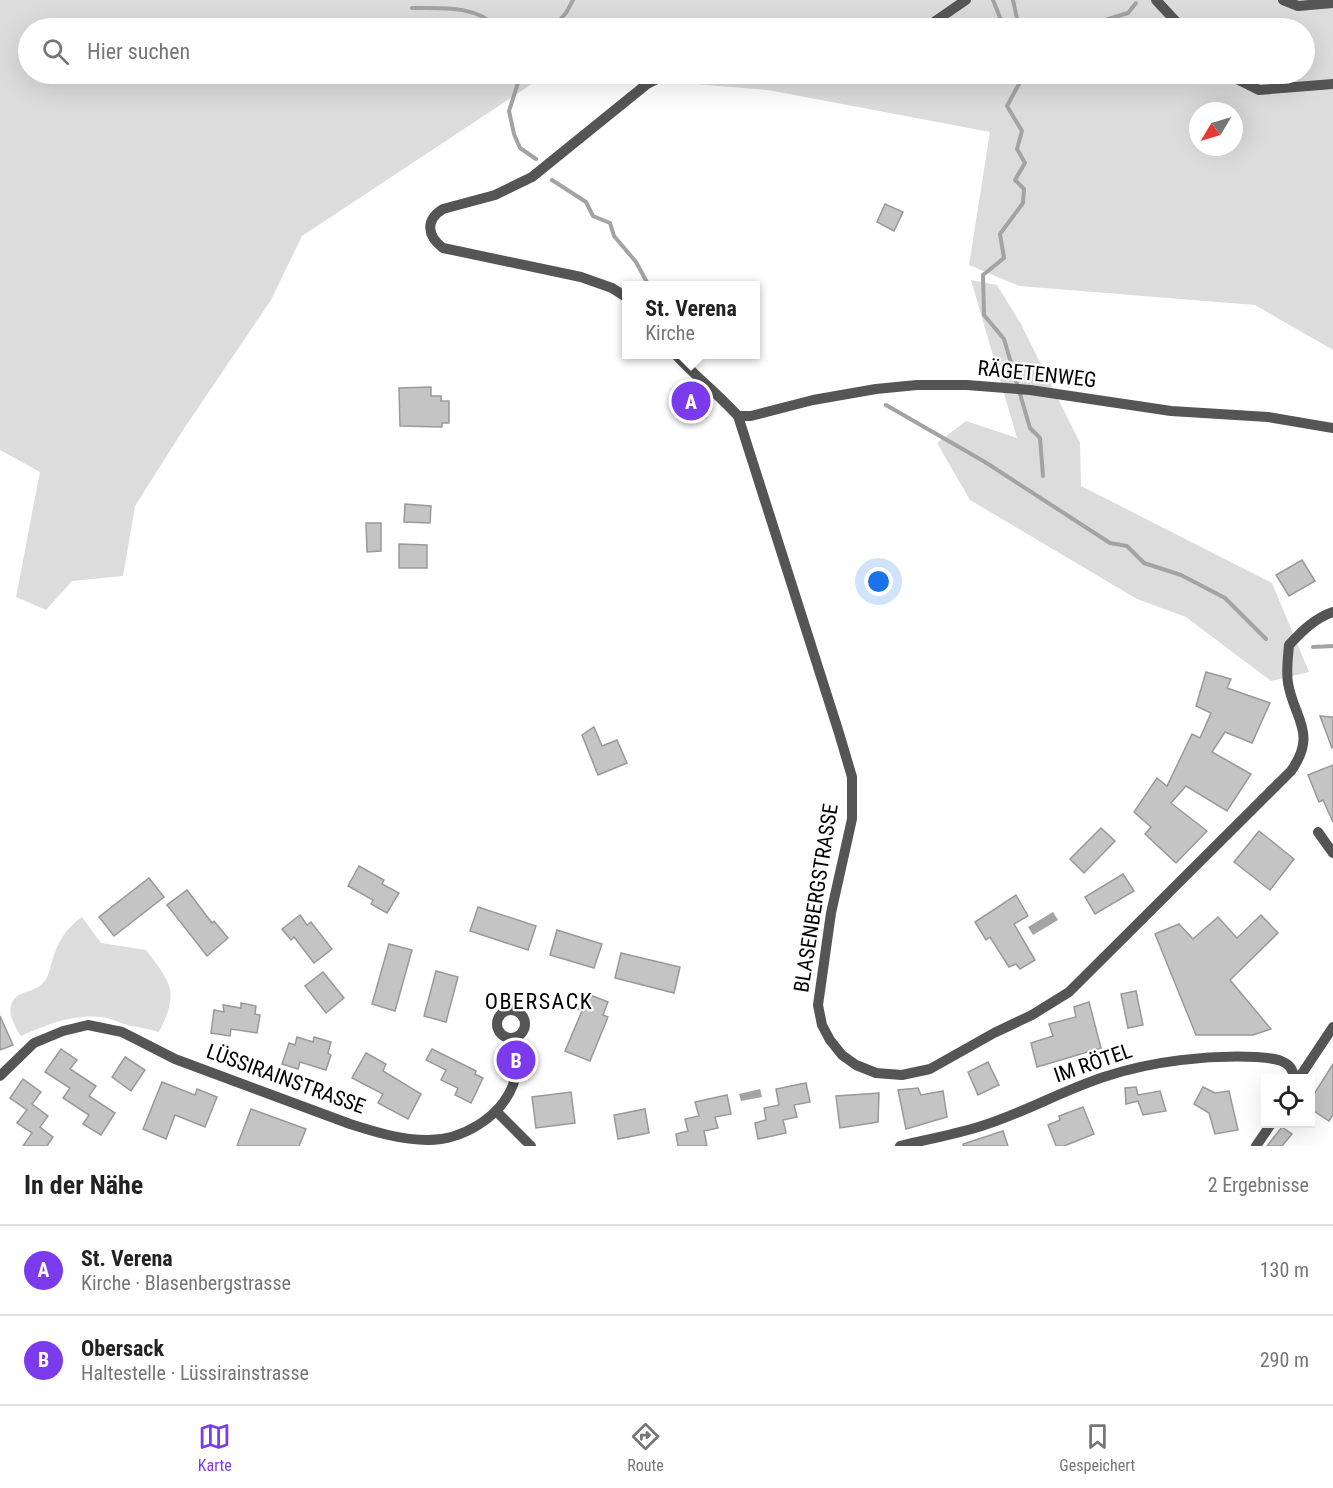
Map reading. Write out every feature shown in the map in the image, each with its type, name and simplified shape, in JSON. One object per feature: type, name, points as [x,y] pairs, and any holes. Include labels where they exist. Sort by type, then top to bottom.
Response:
[{"type":"street","points":[[940,18],[966,0]]},
{"type":"street","points":[[1156,0],[1173,18]]},
{"type":"street","points":[[1283,0],[1298,6],[1333,3]]},
{"type":"street","points":[[622,294],[612,288],[580,277],[443,248],[434,242],[429,232],[430,221],[443,209],[495,195],[532,177],[648,84]]},
{"type":"street","points":[[1247,84],[1259,90],[1333,84]]},
{"type":"street","name":"BLASENBERGSTRASSE","points":[[680,359],[696,377],[716,392],[738,416],[852,777],[852,819],[831,913],[818,1005],[822,1025],[830,1040],[842,1055],[856,1065],[876,1072],[902,1075],[930,1069],[994,1033],[1032,1016],[1069,992],[1291,771],[1304,743],[1302,722],[1288,683],[1289,645],[1305,628],[1324,615],[1333,612]]},
{"type":"street","name":"RÄGETENWEG","points":[[738,416],[751,416],[813,400],[876,389],[917,385],[1005,387],[1171,411],[1268,417],[1333,428]]},
{"type":"street","points":[[1318,832],[1333,853]]},
{"type":"street","name":"LÜSSIRAINSTRASSE","points":[[0,1076],[34,1043],[88,1025],[123,1032],[175,1059],[278,1099],[377,1133],[429,1140],[450,1137],[474,1128],[496,1112],[513,1083],[516,1060],[514,1038]]},
{"type":"street","points":[[1302,1074],[1333,1027]]},
{"type":"street","name":"IM RÖTEL","points":[[900,1146],[977,1128],[1107,1076],[1148,1065],[1240,1056],[1265,1058],[1287,1064],[1294,1074]]},
{"type":"street","points":[[496,1112],[531,1146]]},
{"type":"street","points":[[1256,1146],[1268,1128]]},
{"type":"shaded area","points":[[0,0],[1333,0],[1333,350],[1255,305],[1019,286],[969,265],[990,132],[768,90],[696,84],[1315,84],[1315,18],[18,18],[18,84],[532,84],[302,236],[271,300],[135,506],[123,576],[72,581],[46,610],[16,597],[40,472],[0,450]]},
{"type":"shaded area","points":[[971,280],[997,285],[1021,324],[1080,443],[1081,486],[1272,583],[1309,672],[1271,681],[1186,617],[1137,599],[970,500],[937,443],[966,421],[1017,438]]},
{"type":"shaded area","points":[[1053,912],[1058,920],[1033,935],[1028,927]]},
{"type":"shaded area","points":[[82,917],[101,943],[146,950],[162,972],[167,980],[171,997],[159,1032],[105,1018],[80,1017],[60,1021],[21,1036],[11,1014],[13,1001],[16,997],[35,989],[45,981],[59,942],[71,926]]},
{"type":"shaded area","points":[[760,1089],[762,1097],[741,1101],[739,1094]]},
{"type":"building","points":[[885,204],[903,212],[894,231],[877,222]]},
{"type":"building","points":[[691,386],[705,394],[703,399],[712,404],[705,418],[695,413],[692,418],[679,412],[682,406],[675,403],[683,387],[689,390]]},
{"type":"building","points":[[431,387],[431,396],[441,396],[441,401],[449,401],[449,423],[442,423],[442,427],[400,426],[399,388]]},
{"type":"building","points":[[405,504],[431,506],[430,523],[404,522]]},
{"type":"building","points":[[366,523],[381,523],[381,551],[367,552]]},
{"type":"building","points":[[399,544],[427,545],[427,568],[399,568]]},
{"type":"building","points":[[1302,560],[1315,581],[1289,596],[1276,575]]},
{"type":"building","points":[[1206,672],[1231,679],[1227,688],[1270,703],[1252,743],[1225,732],[1212,752],[1251,774],[1227,811],[1186,786],[1171,803],[1207,831],[1176,863],[1145,834],[1151,827],[1134,812],[1157,778],[1167,786],[1192,734],[1200,738],[1211,713],[1196,706]]},
{"type":"building","points":[[1320,716],[1333,717],[1332,748]]},
{"type":"building","points":[[594,727],[602,746],[617,740],[627,763],[598,775],[582,735]]},
{"type":"building","points":[[1333,765],[1333,822],[1323,800],[1319,802],[1308,775]]},
{"type":"building","points":[[1101,828],[1115,841],[1084,873],[1070,859]]},
{"type":"building","points":[[1259,831],[1294,859],[1270,890],[1234,862]]},
{"type":"building","points":[[359,866],[384,880],[382,884],[399,893],[387,913],[371,904],[373,900],[348,886]]},
{"type":"building","points":[[1123,874],[1134,891],[1095,914],[1085,897]]},
{"type":"building","points":[[149,878],[164,897],[114,936],[99,917]]},
{"type":"building","points":[[187,890],[212,923],[214,921],[228,938],[207,956],[167,905]]},
{"type":"building","points":[[1016,895],[1028,916],[1014,924],[1035,960],[1020,969],[1016,964],[1009,967],[990,937],[986,940],[975,922]]},
{"type":"building","points":[[478,907],[536,926],[528,950],[470,931]]},
{"type":"building","points":[[300,915],[307,925],[311,922],[332,949],[314,963],[294,937],[291,940],[282,929]]},
{"type":"building","points":[[1261,915],[1278,933],[1230,980],[1271,1029],[1253,1035],[1196,1035],[1155,934],[1179,924],[1193,939],[1218,917],[1237,938]]},
{"type":"building","points":[[557,930],[602,944],[594,968],[550,955]]},
{"type":"building","points":[[389,944],[412,950],[395,1011],[372,1004]]},
{"type":"building","points":[[621,953],[680,967],[674,993],[615,978]]},
{"type":"building","points":[[436,971],[458,977],[446,1022],[424,1016]]},
{"type":"building","points":[[323,972],[344,998],[326,1013],[305,986]]},
{"type":"building","points":[[1136,991],[1143,1025],[1128,1028],[1121,994]]},
{"type":"building","points":[[585,993],[608,1002],[603,1015],[608,1017],[590,1061],[565,1051],[582,1011],[578,1009]]},
{"type":"building","points":[[1089,1002],[1101,1048],[1037,1067],[1031,1043],[1053,1036],[1049,1024],[1076,1017],[1074,1007]]},
{"type":"building","points":[[241,1003],[256,1006],[255,1014],[260,1015],[257,1033],[231,1029],[230,1036],[211,1033],[214,1010],[224,1012],[223,1005],[241,1008]]},
{"type":"building","points":[[0,1016],[13,1045],[0,1050]]},
{"type":"building","points":[[297,1037],[313,1042],[314,1037],[331,1042],[328,1053],[331,1055],[326,1070],[300,1062],[298,1069],[282,1064],[289,1043],[295,1045]]},
{"type":"building","points":[[61,1049],[77,1060],[70,1069],[96,1086],[89,1096],[115,1113],[101,1135],[83,1124],[89,1115],[63,1098],[70,1088],[45,1072]]},
{"type":"building","points":[[432,1049],[476,1071],[475,1074],[483,1078],[471,1103],[455,1095],[458,1088],[441,1080],[446,1070],[426,1060]]},
{"type":"building","points":[[366,1053],[386,1064],[383,1071],[421,1094],[408,1119],[378,1103],[383,1094],[352,1078]]},
{"type":"building","points":[[125,1057],[145,1070],[131,1091],[112,1077]]},
{"type":"building","points":[[988,1062],[999,1085],[978,1095],[968,1072]]},
{"type":"building","points":[[1333,1064],[1333,1115],[1329,1121],[1315,1112],[1315,1093]]},
{"type":"building","points":[[23,1079],[41,1092],[32,1104],[48,1116],[40,1127],[53,1137],[47,1146],[23,1146],[32,1133],[17,1123],[27,1110],[10,1098]]},
{"type":"building","points":[[162,1082],[195,1095],[197,1089],[217,1097],[205,1127],[175,1115],[166,1139],[143,1129]]},
{"type":"building","points":[[806,1083],[810,1102],[794,1105],[797,1117],[783,1120],[786,1133],[758,1139],[755,1123],[766,1120],[764,1108],[779,1105],[776,1089]]},
{"type":"building","points":[[1136,1087],[1138,1095],[1160,1091],[1166,1111],[1143,1115],[1138,1101],[1126,1104],[1125,1088]]},
{"type":"building","points":[[1203,1087],[1215,1093],[1229,1091],[1238,1130],[1215,1134],[1209,1113],[1194,1104]]},
{"type":"building","points":[[918,1088],[921,1095],[943,1091],[947,1117],[906,1129],[898,1090]]},
{"type":"building","points":[[571,1092],[575,1123],[536,1128],[532,1097]]},
{"type":"building","points":[[879,1093],[878,1122],[840,1128],[836,1096]]},
{"type":"building","points":[[727,1095],[731,1114],[715,1117],[718,1128],[704,1131],[707,1146],[678,1146],[676,1134],[688,1131],[685,1119],[699,1116],[695,1102]]},
{"type":"building","points":[[1083,1107],[1094,1134],[1064,1146],[1056,1146],[1048,1125],[1060,1120],[1059,1116]]},
{"type":"building","points":[[251,1109],[306,1129],[299,1146],[237,1146]]},
{"type":"building","points":[[645,1109],[649,1133],[618,1139],[614,1115]]},
{"type":"building","points":[[1281,1128],[1292,1134],[1282,1146],[1267,1146]]},
{"type":"building","points":[[1003,1131],[1008,1146],[963,1146],[963,1144]]},
{"type":"waterway","points":[[561,18],[573,0]]},
{"type":"waterway","points":[[993,0],[1000,18]]},
{"type":"waterway","points":[[1013,0],[1017,18]]},
{"type":"waterway","points":[[1112,18],[1128,13],[1136,3]]},
{"type":"waterway","points":[[412,8],[458,9],[484,18]]},
{"type":"waterway","points":[[518,84],[509,111],[514,134],[520,148],[536,159]]},
{"type":"waterway","points":[[1019,84],[1007,106],[1022,131],[1017,149],[1025,163],[1015,180],[1024,189],[1023,203],[1000,234],[1004,258],[983,275],[984,315],[1004,339],[1030,428],[1040,438],[1043,476]]},
{"type":"waterway","points":[[552,180],[586,202],[593,216],[610,223],[614,236],[636,262],[646,281]]},
{"type":"waterway","points":[[886,405],[985,462],[1110,543],[1127,546],[1144,563],[1181,575],[1225,598],[1266,639]]},
{"type":"waterway","points":[[1313,647],[1333,646]]},
{"type":"place","name":"St. Verena","points":[[691,401]]},
{"type":"place","name":"Obersack","points":[[516,1060]]},
{"type":"district","name":"OBERSACK","points":[[539,1001]]}]
